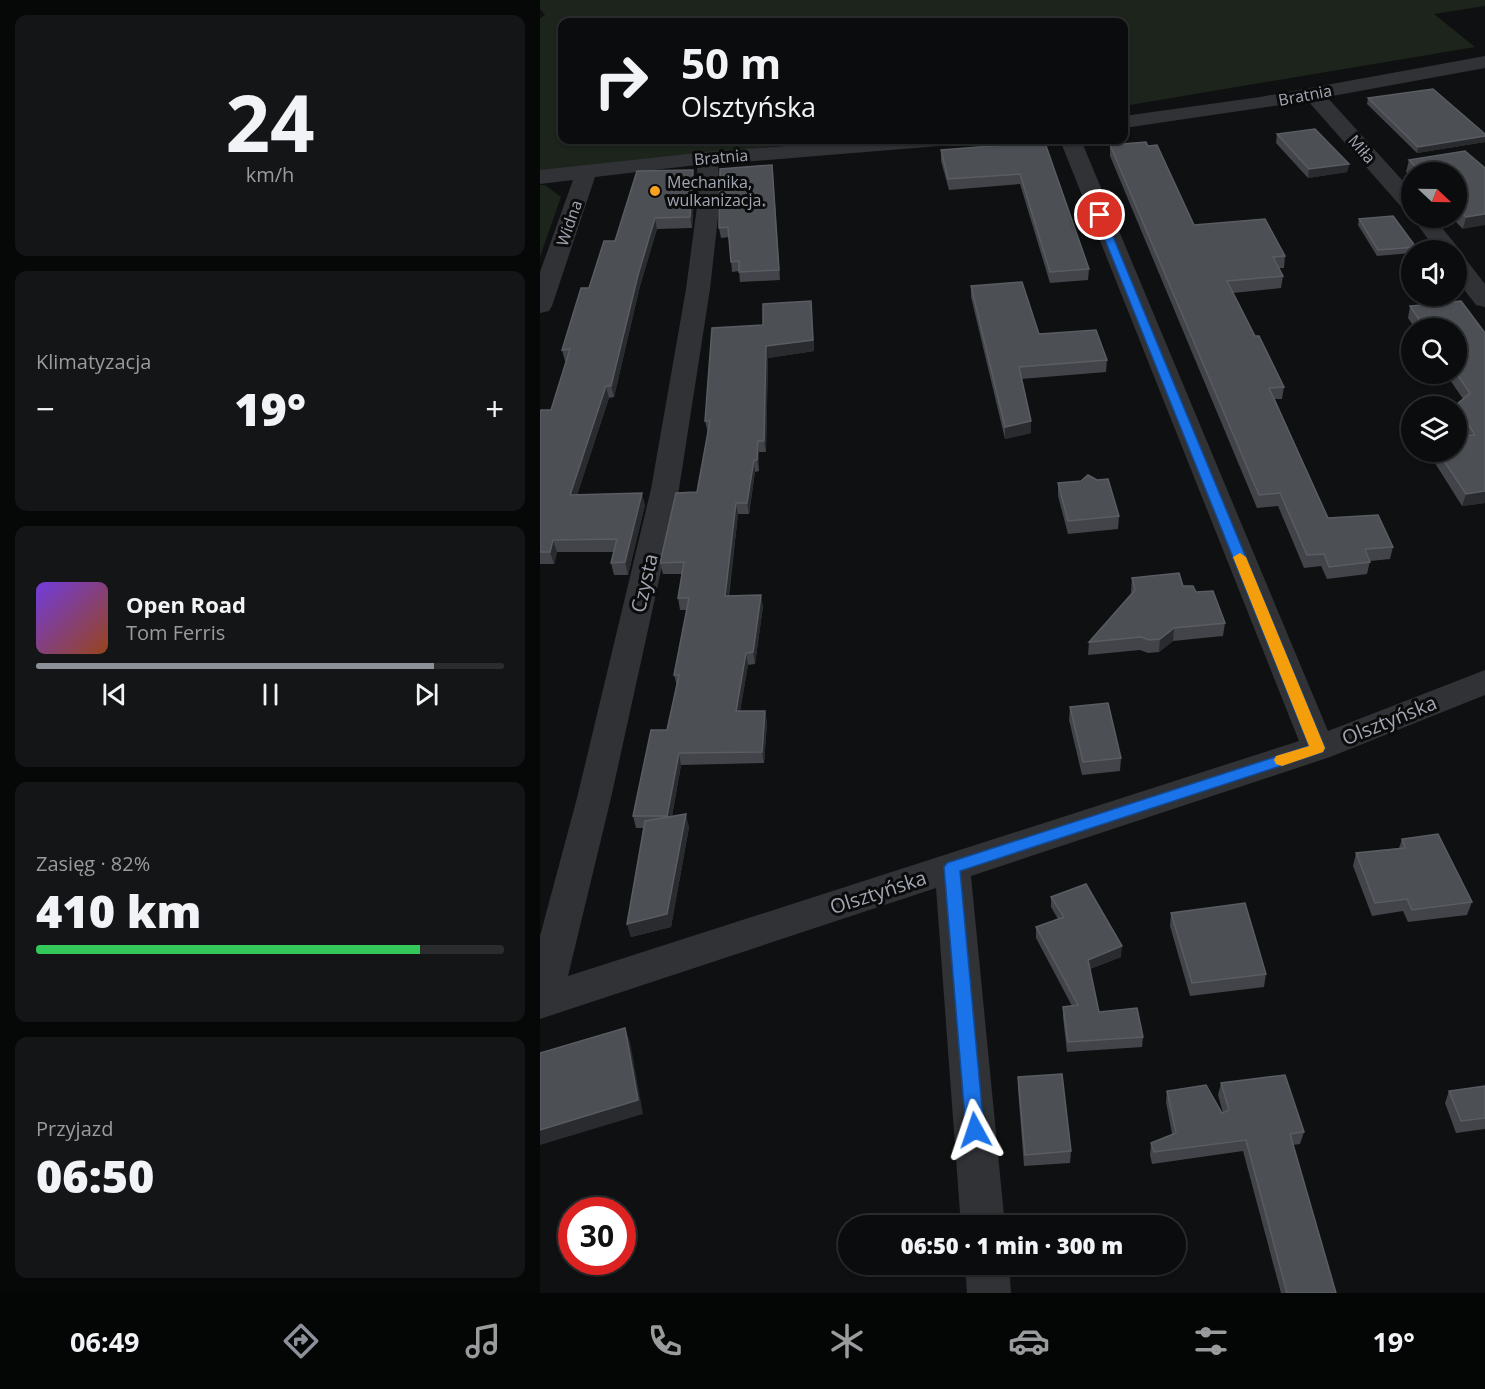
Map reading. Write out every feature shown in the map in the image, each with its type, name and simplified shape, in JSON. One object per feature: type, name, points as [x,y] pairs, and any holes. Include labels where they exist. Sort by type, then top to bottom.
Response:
[{"type":"street","name":"Bratnia","points":[[1128,122],[1178,116],[1485,62]]},
{"type":"street","name":"Miła","points":[[1312,93],[1401,193]]},
{"type":"street","name":"Bratnia","points":[[540,177],[706,158],[887,144]]},
{"type":"street","points":[[1072,144],[1318,748]]},
{"type":"street","name":"Czysta","points":[[541,1002],[594,798],[665,489],[698,290],[708,210],[709,174],[706,158]]},
{"type":"street","name":"Widna","points":[[540,306],[586,173]]},
{"type":"street","points":[[1430,228],[1440,240]]},
{"type":"street","points":[[1467,276],[1485,300]]},
{"type":"street","name":"Olsztyńska","points":[[541,1002],[1318,748],[1485,682]]},
{"type":"street","points":[[952,867],[982,1215]]},
{"type":"street","points":[[988,1275],[989,1293]]},
{"type":"shaded area","points":[[540,0],[1485,0],[1485,6],[1434,14],[1475,47],[1128,105],[1128,18],[558,18],[558,144],[797,144],[540,172],[540,18],[545,15],[540,9]]},
{"type":"shaded area","points":[[540,185],[545,185],[561,197],[540,257]]},
{"type":"building","points":[[1433,89],[1485,136],[1418,147],[1368,98]]},
{"type":"building","points":[[1315,129],[1349,164],[1309,169],[1277,134]]},
{"type":"building","points":[[1146,142],[1148,146],[1157,145],[1194,225],[1265,219],[1285,256],[1273,257],[1283,276],[1227,281],[1255,336],[1259,336],[1284,387],[1269,388],[1328,518],[1378,515],[1393,547],[1365,549],[1370,562],[1329,567],[1324,554],[1307,555],[1280,493],[1259,495],[1110,145]]},
{"type":"building","points":[[1045,144],[1089,269],[1050,272],[1020,174],[948,179],[941,150]]},
{"type":"building","points":[[1465,151],[1485,168],[1485,214],[1467,217],[1467,162],[1411,162],[1409,160]]},
{"type":"building","points":[[772,165],[779,270],[739,272],[739,261],[731,262],[728,227],[719,228],[720,169]]},
{"type":"building","points":[[693,170],[690,217],[655,218],[638,275],[611,386],[606,386],[570,495],[642,493],[625,562],[611,563],[617,539],[553,540],[550,552],[540,552],[540,411],[551,410],[570,349],[562,350],[581,288],[589,288],[604,241],[615,241],[637,171]]},
{"type":"building","points":[[1393,216],[1411,240],[1401,240],[1401,248],[1378,250],[1359,219]]},
{"type":"building","points":[[1022,282],[1039,334],[1096,330],[1107,360],[1019,367],[1031,421],[1005,427],[971,286]]},
{"type":"building","points":[[811,301],[813,340],[766,346],[764,441],[758,441],[757,460],[754,460],[747,503],[736,503],[725,596],[761,595],[753,652],[746,653],[736,711],[765,711],[762,752],[679,753],[667,816],[633,816],[651,730],[667,730],[679,675],[674,675],[689,598],[678,598],[684,562],[660,563],[676,493],[697,492],[710,421],[705,421],[712,328],[763,325],[763,304]]},
{"type":"building","points":[[1410,306],[1465,306],[1485,333],[1485,491],[1466,494],[1445,462],[1467,462],[1467,436],[1475,435],[1467,422],[1466,396],[1470,393],[1464,384],[1467,384],[1467,318],[1418,318]]},
{"type":"building","points":[[1088,475],[1097,480],[1108,479],[1119,516],[1068,521],[1058,483],[1081,481]]},
{"type":"building","points":[[1179,573],[1183,586],[1193,586],[1196,592],[1213,591],[1225,623],[1174,628],[1160,639],[1149,640],[1141,637],[1089,642],[1135,590],[1132,578]]},
{"type":"building","points":[[1108,703],[1121,758],[1083,762],[1070,707]]},
{"type":"building","points":[[686,814],[667,914],[627,924],[645,821]]},
{"type":"building","points":[[1438,834],[1472,902],[1412,910],[1407,899],[1375,903],[1356,853],[1405,848],[1402,839]]},
{"type":"building","points":[[1086,884],[1122,946],[1088,960],[1099,1012],[1137,1008],[1143,1037],[1068,1042],[1063,1007],[1078,1005],[1036,927],[1064,917],[1051,897]]},
{"type":"building","points":[[1245,903],[1266,974],[1192,983],[1171,913]]},
{"type":"building","points":[[625,1028],[638,1100],[540,1130],[540,1053]]},
{"type":"building","points":[[1062,1074],[1071,1151],[1025,1155],[1018,1077]]},
{"type":"building","points":[[1285,1075],[1304,1132],[1290,1134],[1336,1293],[1287,1293],[1246,1140],[1154,1152],[1151,1143],[1176,1133],[1167,1091],[1206,1085],[1222,1113],[1229,1110],[1221,1083]]},
{"type":"building","points":[[1485,1086],[1485,1118],[1461,1121],[1449,1091]]},
{"type":"slow traffic","points":[[1240,557],[1318,748],[1282,760]]},
{"type":"place","name":"Mechanika, wulkanizacja.","points":[[655,191]]},
{"type":"route","points":[[975,1130],[952,867],[1318,748],[1114,254],[1100,215]]}]
